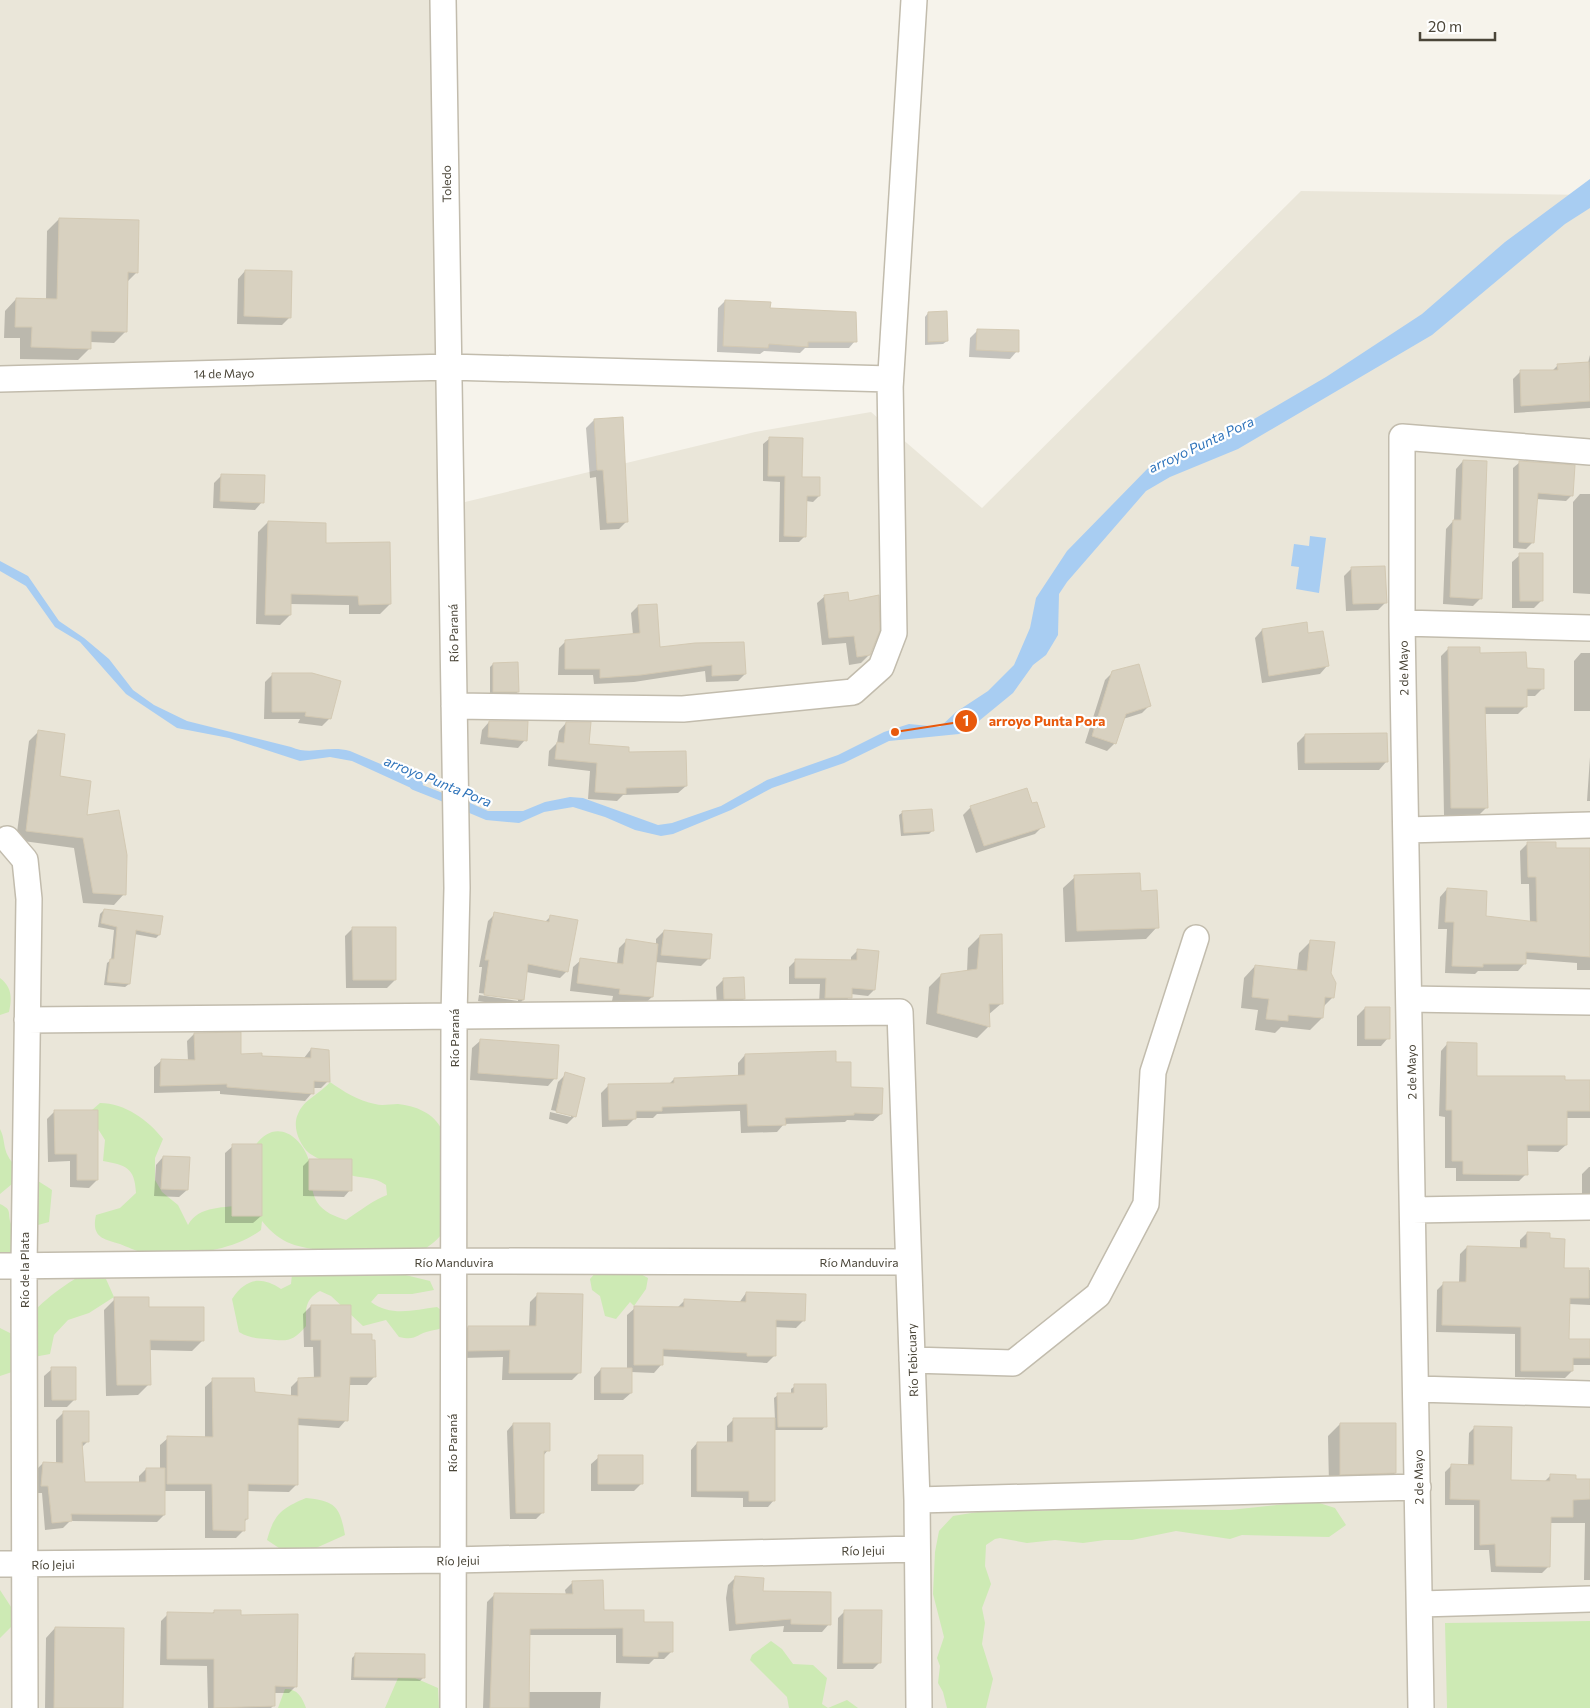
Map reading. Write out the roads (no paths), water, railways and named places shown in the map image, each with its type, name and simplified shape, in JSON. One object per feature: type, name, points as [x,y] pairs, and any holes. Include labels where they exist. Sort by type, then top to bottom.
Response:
[{"type":"street","name":"Toledo","points":[[443,0],[449,367]]},
{"type":"street","points":[[454,706],[683,709],[853,692],[881,667],[894,633],[890,389],[914,0]]},
{"type":"street","name":"14 de Mayo","points":[[0,379],[449,367],[890,379],[890,389]]},
{"type":"street","name":"Río Paraná","points":[[449,367],[457,888],[454,1016],[453,1708]]},
{"type":"street","name":"2 de Mayo","points":[[1421,1708],[1402,623],[1402,437],[1590,452]]},
{"type":"street","points":[[1402,623],[1590,628]]},
{"type":"street","points":[[1406,830],[1590,825]]},
{"type":"street","name":"Río de la Plata","points":[[7,839],[25,860],[29,898],[28,1020],[12,1266],[26,1565],[25,1708]]},
{"type":"street","points":[[912,1360],[1013,1363],[1098,1295],[1146,1204],[1153,1072],[1196,938]]},
{"type":"street","points":[[1409,999],[1590,1002]]},
{"type":"street","name":"Río Tebicuary","points":[[454,1016],[900,1012],[918,1500],[916,1549],[919,1708]]},
{"type":"street","points":[[28,1020],[454,1016]]},
{"type":"street","points":[[1413,1210],[1590,1207]]},
{"type":"street","name":"Río Manduvira","points":[[12,1266],[453,1261],[908,1262]]},
{"type":"street","points":[[1416,1389],[1590,1394]]},
{"type":"street","points":[[918,1500],[1418,1487]]},
{"type":"street","name":"Río Jejui","points":[[0,1564],[452,1560],[916,1549]]},
{"type":"street","points":[[1420,1604],[1590,1600]]},
{"type":"water","points":[[1590,179],[1590,208],[1565,224],[1432,335],[1238,449],[1170,477],[1146,491],[1067,582],[1059,594],[1058,635],[1046,655],[1033,665],[1013,693],[974,725],[959,734],[889,741],[844,763],[772,788],[731,810],[673,834],[661,836],[635,830],[605,817],[573,807],[544,812],[519,823],[486,820],[467,812],[468,802],[488,811],[523,811],[545,802],[570,797],[583,798],[658,825],[672,823],[721,806],[767,780],[838,755],[884,732],[909,724],[940,727],[956,712],[988,691],[1014,665],[1030,628],[1036,598],[1067,551],[1154,462],[1232,432],[1326,377],[1422,314],[1505,242]]},
{"type":"water","points":[[1310,536],[1326,538],[1319,593],[1296,589],[1299,567],[1291,566],[1294,544],[1309,546]]},
{"type":"water","points":[[0,561],[28,576],[59,621],[84,638],[109,659],[133,690],[154,705],[187,721],[298,750],[342,749],[350,751],[423,782],[422,793],[352,761],[330,757],[300,761],[229,738],[177,728],[126,694],[80,642],[55,627],[26,586],[0,571]]},
{"type":"waterway","name":"arroyo Punta Pora","points":[[414,786],[452,801]]},
{"type":"place","name":"arroyo Punta Pora","points":[[895,732]]}]
